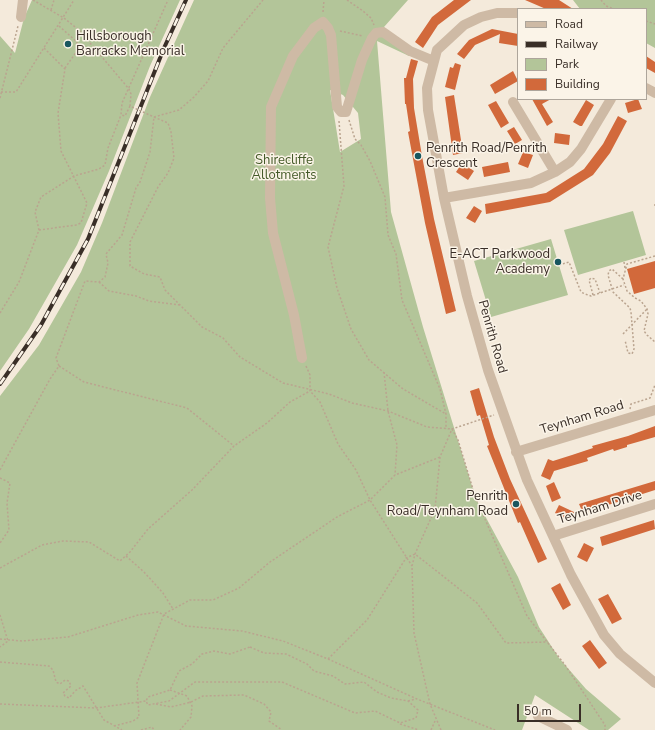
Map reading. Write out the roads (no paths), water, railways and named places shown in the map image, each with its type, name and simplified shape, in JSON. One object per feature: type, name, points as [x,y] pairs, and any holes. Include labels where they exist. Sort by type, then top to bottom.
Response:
[{"type":"street","points":[[21,16],[23,0]]},
{"type":"street","name":"Penrith Road","points":[[517,13],[497,13],[481,17],[464,25],[438,50],[427,88],[428,110],[444,198],[467,296],[502,413],[516,452],[553,536],[590,612],[604,635],[620,654],[655,683]]},
{"type":"street","points":[[302,358],[294,315],[273,233],[270,198],[271,107],[293,56],[314,28],[325,25],[330,36],[337,107],[341,112],[346,112],[362,60],[374,35],[383,32],[410,51],[434,61]]},
{"type":"street","points":[[444,198],[531,183],[555,172],[570,162],[581,149],[610,100]]},
{"type":"street","points":[[513,102],[555,172]]},
{"type":"street","name":"Teynham Road","points":[[516,452],[655,410]]},
{"type":"street","name":"Teynham Drive","points":[[553,536],[655,504]]},
{"type":"street","points":[[538,716],[567,730]]},
{"type":"railway","points":[[0,384],[41,325],[88,239],[164,48],[186,0]]},
{"type":"place","name":"Hillsborough Barracks Memorial","points":[[68,44]]},
{"type":"place","name":"Penrith Road/Penrith Crescent","points":[[418,156]]},
{"type":"place","name":"E-ACT Parkwood Academy","points":[[558,262]]},
{"type":"place","name":"Penrith Road/Teynham Road","points":[[516,504]]},
{"type":"park label","name":"Shirecliffe Allotments","points":[[284,168]]}]
